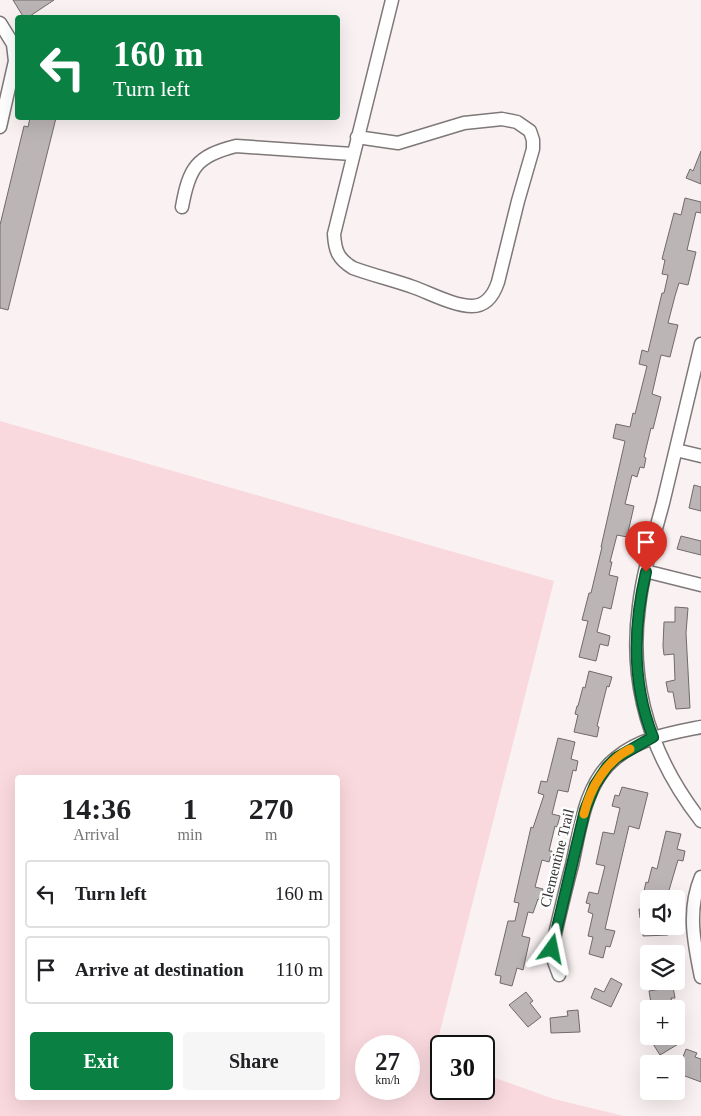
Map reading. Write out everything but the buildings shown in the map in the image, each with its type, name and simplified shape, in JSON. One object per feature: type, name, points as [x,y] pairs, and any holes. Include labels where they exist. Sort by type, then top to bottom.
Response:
[{"type":"street","points":[[357,137],[386,143],[398,143],[464,123],[502,119],[517,122],[530,131],[533,149],[496,290],[489,300],[473,306],[459,304],[353,268],[344,263],[338,256],[334,246],[334,234],[352,154],[392,0]]},
{"type":"street","points":[[0,23],[13,44],[15,55]]},
{"type":"street","points":[[0,128],[15,65]]},
{"type":"street","points":[[182,207],[186,185],[194,168],[205,157],[220,150],[236,146],[352,154]]},
{"type":"street","points":[[701,344],[646,572],[637,616],[636,654],[640,692],[653,737],[674,783],[701,821]]},
{"type":"street","points":[[676,450],[701,456]]},
{"type":"street","points":[[646,572],[701,585]]},
{"type":"street","name":"Clementine Trail","points":[[559,975],[554,963],[553,943],[588,802],[603,773],[616,758],[653,737],[701,727]]},
{"type":"street","points":[[701,877],[696,893],[692,926],[701,977]]},
{"type":"shaded area","points":[[0,421],[554,581],[439,1035],[430,1035],[430,1100],[495,1100],[495,1078],[554,1099],[624,1116],[0,1116]]},
{"type":"slow traffic","points":[[584,814],[595,785],[607,767],[616,758],[630,749]]},
{"type":"route","points":[[552,949],[585,810],[595,785],[607,767],[616,758],[653,737],[640,692],[636,654],[637,616],[646,572]]}]
